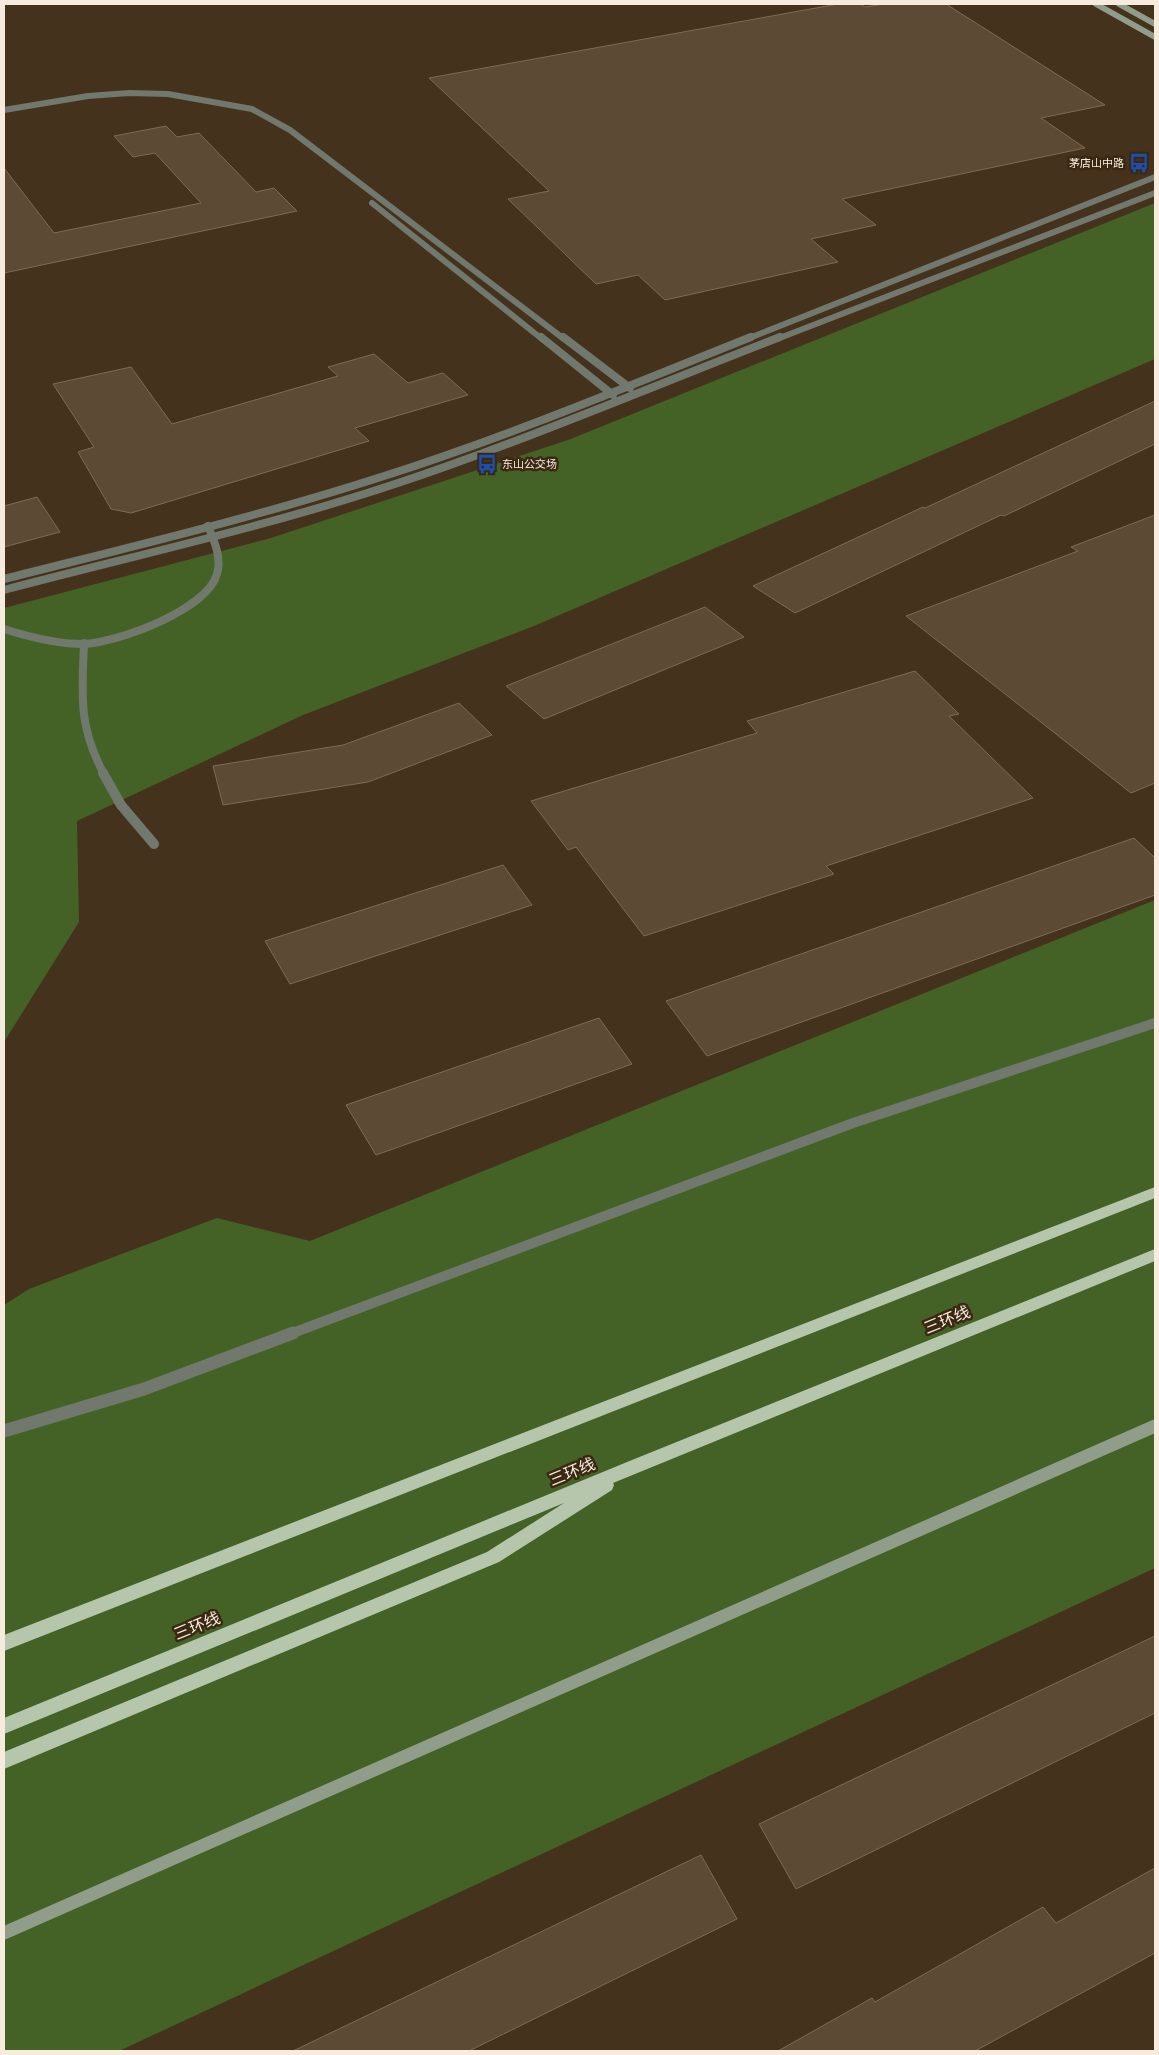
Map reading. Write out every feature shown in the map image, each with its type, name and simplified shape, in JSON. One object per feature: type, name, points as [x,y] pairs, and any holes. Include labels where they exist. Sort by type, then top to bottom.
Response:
[{"type":"highway","points":[[4,1643],[1155,1192]]},
{"type":"highway","name":"三环线","points":[[4,1726],[1155,1255]]},
{"type":"highway","points":[[4,1762],[493,1557],[638,1465]]},
{"type":"main road","points":[[1096,4],[1155,37]]},
{"type":"main road","points":[[1119,4],[1155,24]]},
{"type":"main road","points":[[4,1933],[1155,1426]]},
{"type":"street","points":[[4,112],[88,96],[130,93],[184,97],[252,109],[290,130],[389,208],[637,393]]},
{"type":"street","points":[[4,112],[89,99],[128,96],[204,103],[246,112],[282,132],[342,180]]},
{"type":"street","points":[[4,579],[276,509],[382,477],[507,434],[1155,177]]},
{"type":"street","points":[[4,590],[283,517],[391,484],[517,441],[620,399],[1155,193]]},
{"type":"street","points":[[365,198],[620,399]]},
{"type":"street","points":[[4,629],[56,643],[94,643],[143,630],[167,620],[198,598],[217,577],[218,560],[208,526]]},
{"type":"street","points":[[84,643],[82,707],[88,738],[102,770],[121,804],[154,844]]},
{"type":"street","points":[[4,1431],[144,1389],[853,1123],[1155,1023]]},
{"type":"green space","points":[[1155,203],[1155,359],[534,626],[303,715],[77,821],[79,922],[4,1042],[4,608],[271,538],[568,440]]},
{"type":"green space","points":[[1155,900],[1155,1568],[119,2051],[4,2051],[4,1305],[29,1289],[217,1218],[310,1241]]},
{"type":"building","points":[[838,4],[860,4],[865,7],[884,4],[946,4],[1105,105],[1041,118],[1085,148],[842,199],[876,225],[811,239],[838,262],[665,300],[638,275],[596,284],[508,199],[549,191],[429,78]]},
{"type":"building","points":[[166,126],[177,137],[199,133],[256,192],[274,188],[297,211],[4,273],[4,168],[54,233],[201,203],[155,153],[133,157],[114,136]]},
{"type":"building","points":[[374,354],[408,383],[443,373],[468,395],[355,428],[369,441],[131,513],[111,509],[78,452],[94,447],[53,384],[131,367],[172,424],[338,376],[328,367]]},
{"type":"building","points":[[1155,401],[1155,444],[795,613],[753,586],[923,507],[925,508]]},
{"type":"building","points":[[37,497],[60,532],[4,547],[4,506]]},
{"type":"building","points":[[1155,515],[1155,783],[1131,793],[906,616],[1078,551],[1071,547]]},
{"type":"building","points":[[705,607],[744,637],[544,719],[506,686]]},
{"type":"building","points":[[915,671],[959,714],[949,716],[1033,798],[826,866],[834,874],[644,936],[576,847],[568,850],[531,801],[757,733],[747,721]]},
{"type":"building","points":[[459,703],[492,735],[368,782],[223,805],[213,766],[343,745]]},
{"type":"building","points":[[1134,838],[1155,858],[1155,895],[707,1056],[666,1001]]},
{"type":"building","points":[[503,865],[532,905],[290,984],[265,941]]},
{"type":"building","points":[[599,1018],[632,1064],[376,1155],[346,1105]]},
{"type":"building","points":[[1155,1636],[1155,1713],[796,1889],[759,1824]]},
{"type":"building","points":[[701,1855],[737,1919],[469,2051],[293,2051]]},
{"type":"building","points":[[1155,1868],[1155,1953],[975,2051],[778,2051],[872,1998],[875,2002],[1043,1907],[1056,1923]]},
{"type":"place","name":"茅店山中路","points":[[1139,163]]},
{"type":"place","name":"东山公交场","points":[[487,464]]}]
